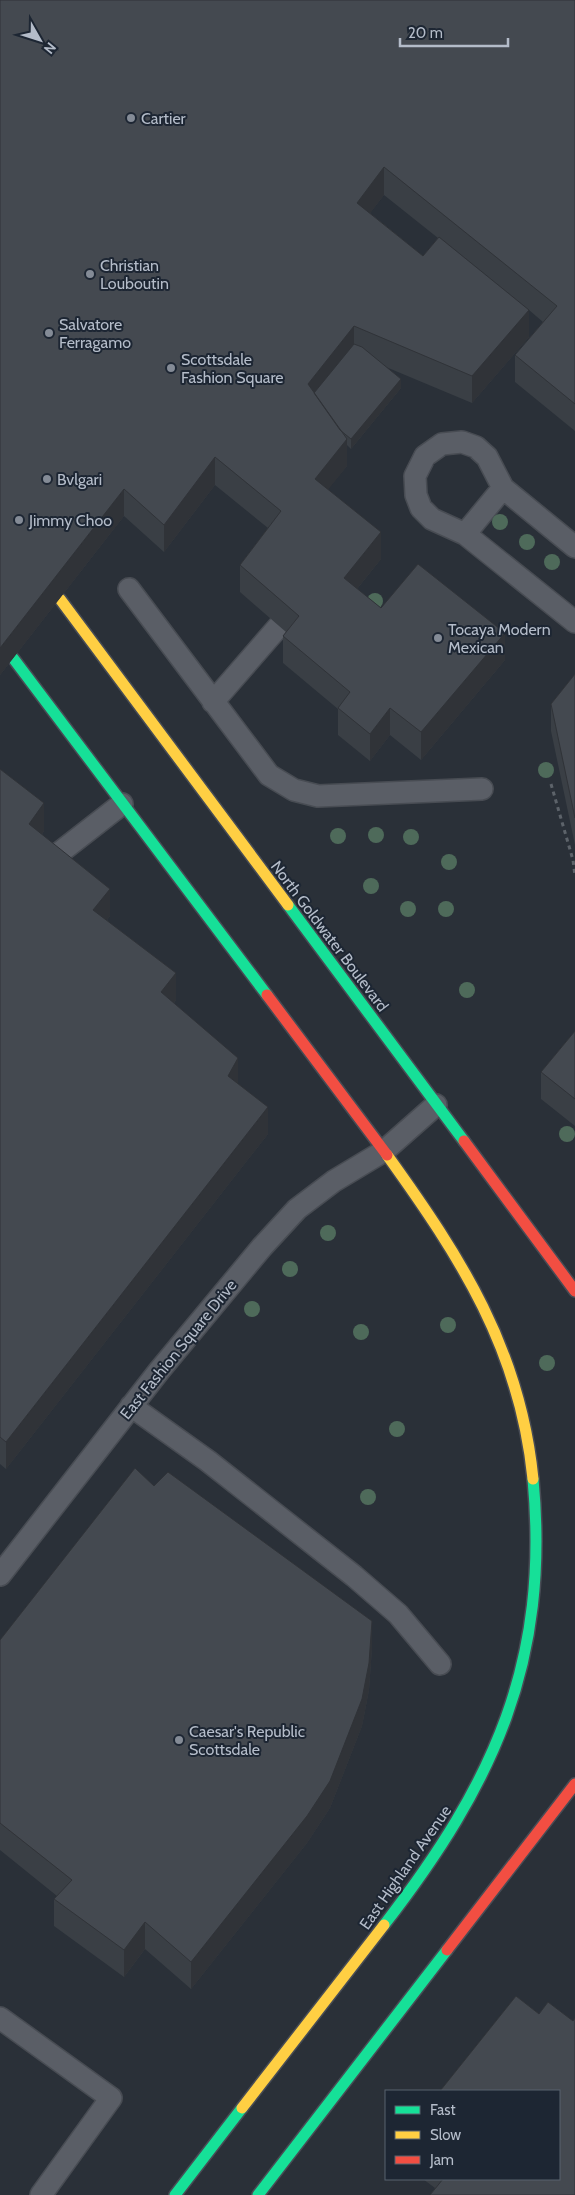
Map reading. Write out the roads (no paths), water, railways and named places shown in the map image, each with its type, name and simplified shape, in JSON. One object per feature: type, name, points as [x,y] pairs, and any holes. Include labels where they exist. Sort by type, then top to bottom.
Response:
[{"type":"main road","name":"North Goldwater Boulevard","points":[[60,600],[575,1291]]},
{"type":"main road","points":[[13,658],[384,1150]]},
{"type":"main road","name":"East Highland Avenue","points":[[175,2195],[377,1936],[455,1828],[477,1788],[519,1682],[532,1619],[536,1550],[531,1453],[517,1394],[500,1340],[474,1287],[446,1238],[384,1150]]},
{"type":"main road","points":[[258,2195],[575,1784]]},
{"type":"lane","points":[[575,547],[503,488],[487,457],[476,447],[462,442],[442,444],[425,456],[415,476],[416,494],[421,508],[432,519],[465,534],[575,622]]},
{"type":"lane","points":[[465,534],[503,488]]},
{"type":"lane","points":[[128,589],[269,775],[294,790],[318,796],[348,796],[482,789]]},
{"type":"lane","points":[[213,702],[279,626]]},
{"type":"lane","points":[[45,864],[122,804]]},
{"type":"lane","name":"East Fashion Square Drive","points":[[0,1575],[131,1406],[262,1247],[297,1210],[334,1181],[384,1150],[436,1105]]},
{"type":"lane","points":[[131,1406],[208,1461],[354,1576],[398,1614],[440,1664]]},
{"type":"lane","points":[[0,2018],[111,2098],[41,2195]]},
{"type":"place","name":"Cartier","points":[[131,118]]},
{"type":"place","name":"Christian Louboutin","points":[[90,274]]},
{"type":"place","name":"Salvatore Ferragamo","points":[[49,333]]},
{"type":"place","name":"Scottsdale Fashion Square","points":[[171,368]]},
{"type":"place","name":"Bvlgari","points":[[47,479]]},
{"type":"place","name":"Jimmy Choo","points":[[19,520]]},
{"type":"place","name":"Tocaya Modern Mexican","points":[[438,638]]},
{"type":"place","name":"Caesar's Republic Scottsdale","points":[[179,1740]]}]
